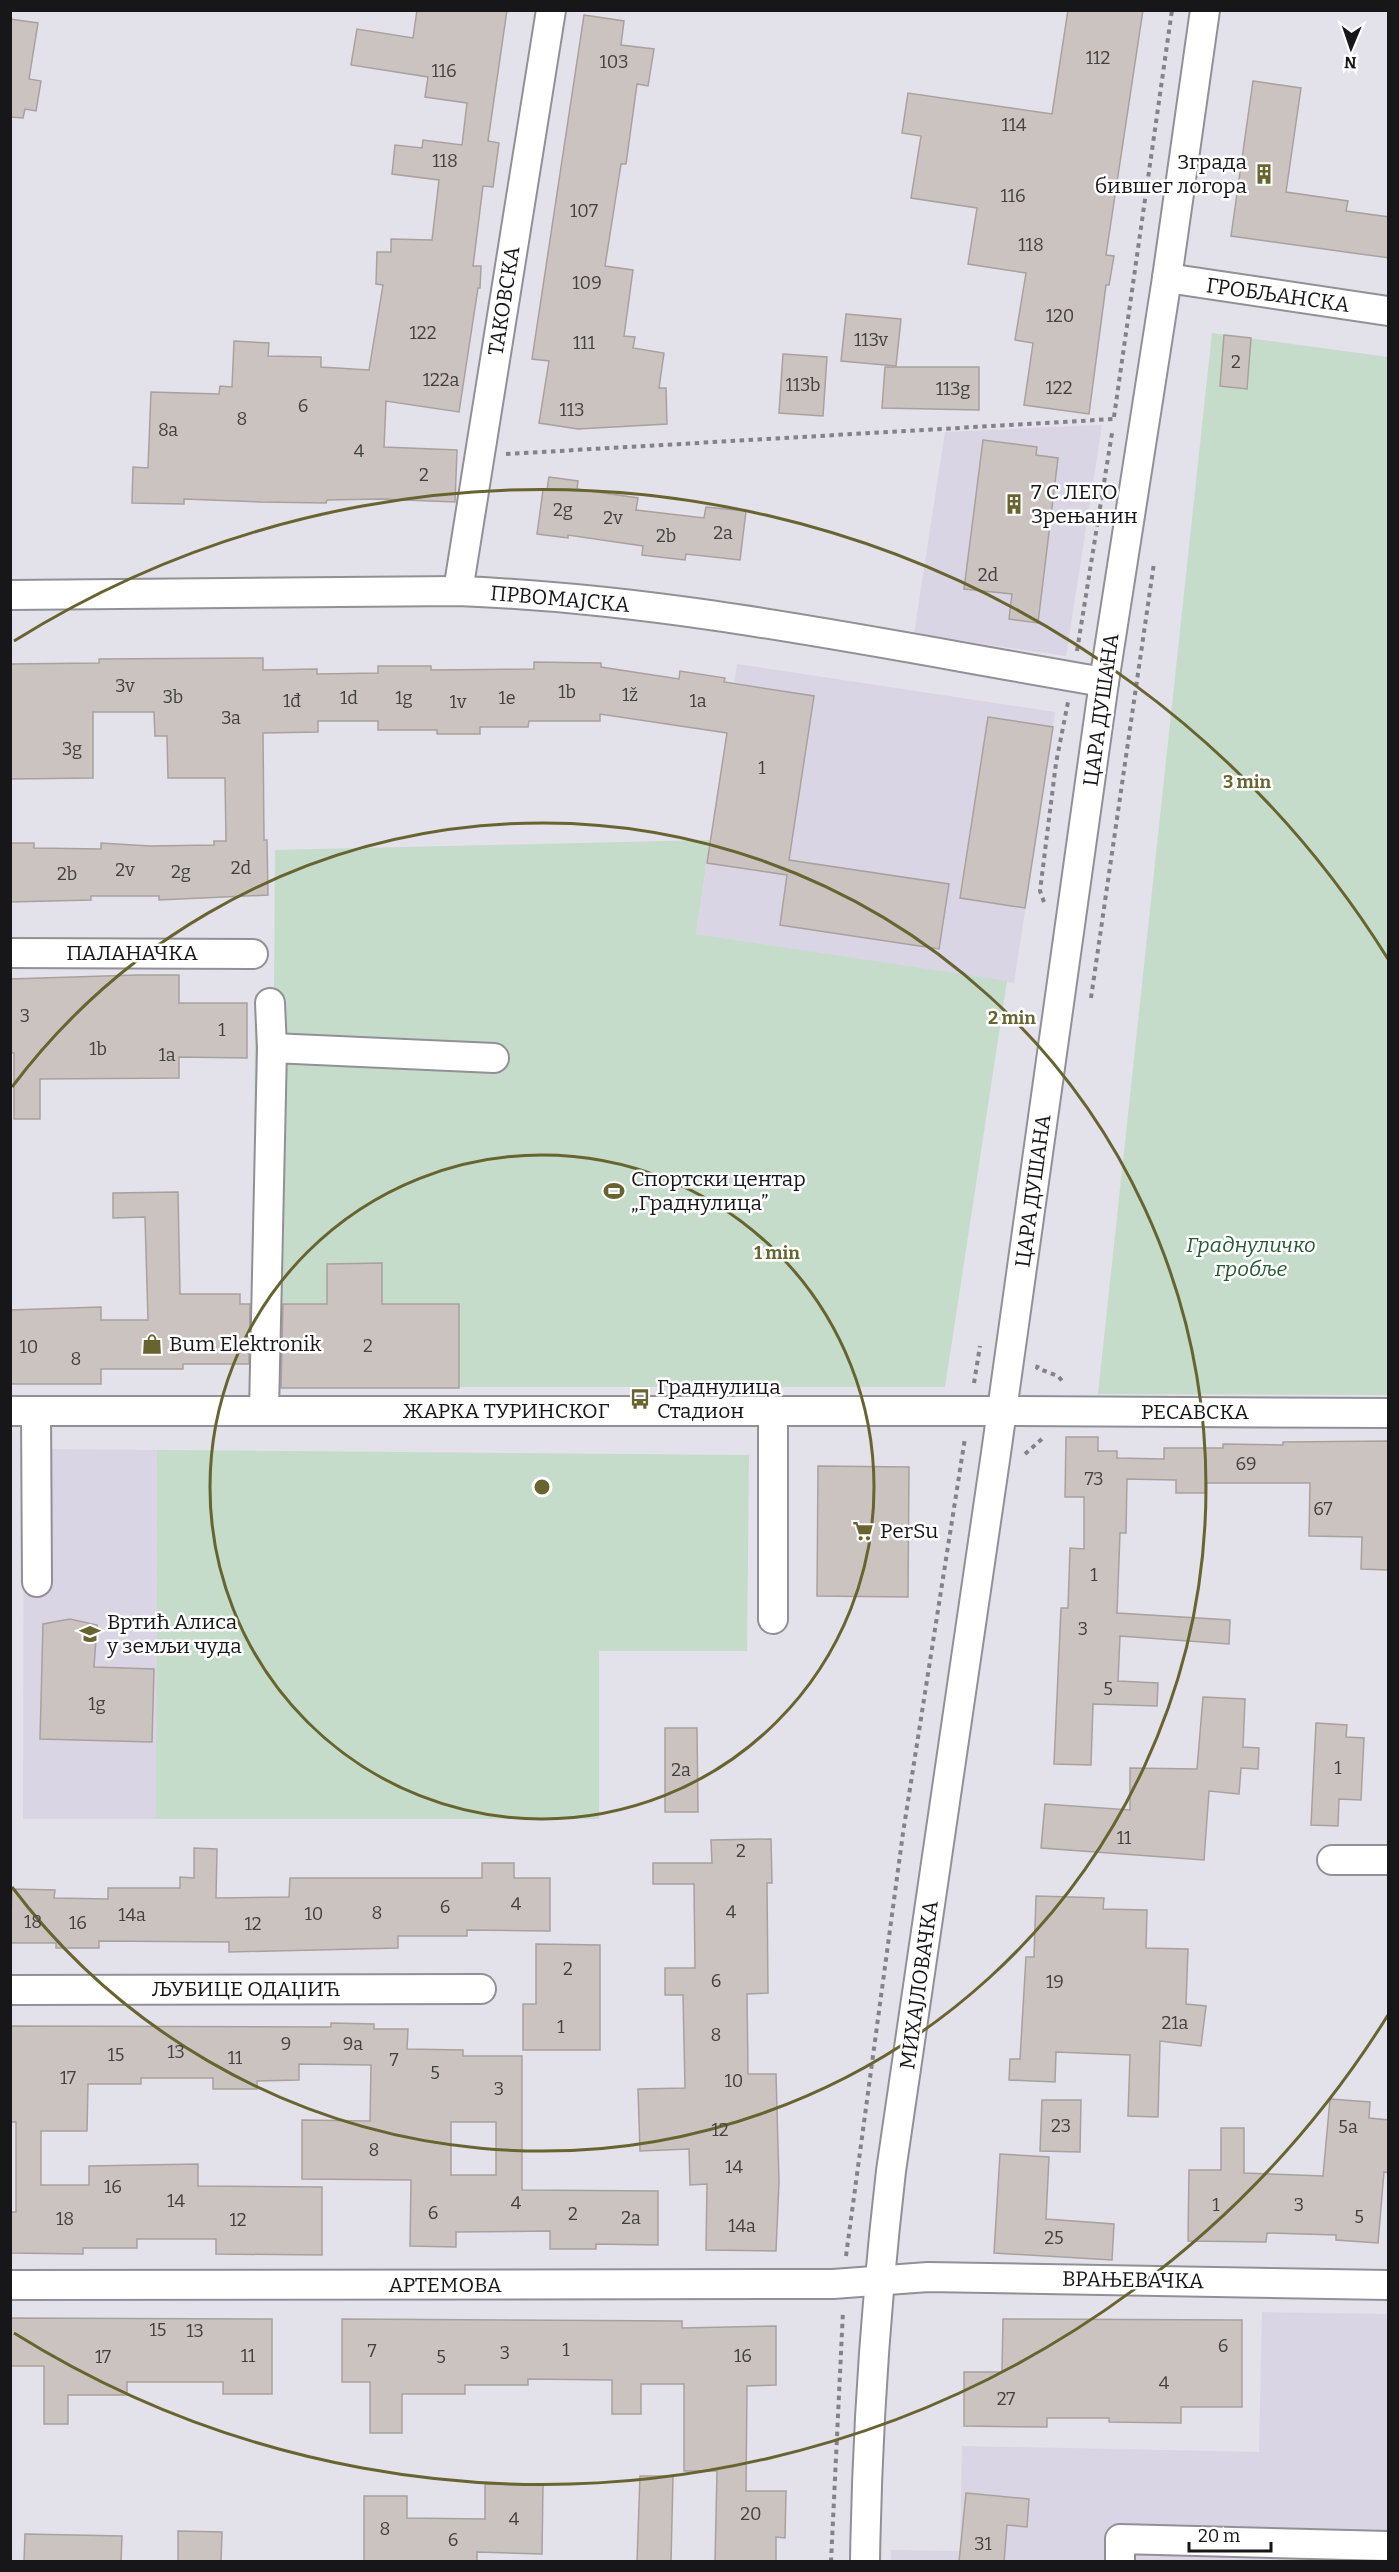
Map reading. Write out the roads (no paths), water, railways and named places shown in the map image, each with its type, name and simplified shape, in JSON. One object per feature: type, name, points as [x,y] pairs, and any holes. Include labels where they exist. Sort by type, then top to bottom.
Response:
[{"type":"street","name":"ТАКОВСКА","points":[[458,591],[551,10]]},
{"type":"street","name":"ЦАРА ДУШАНА","points":[[1002,1410],[1104,682],[1167,278],[1205,10]]},
{"type":"street","name":"ГРОБЉАНСКА","points":[[1167,278],[1389,311]]},
{"type":"street","name":"ПРВОМАЈСКА","points":[[10,595],[458,591],[531,594],[756,622],[1104,682]]},
{"type":"street","name":"ПАЛАНАЧКА","points":[[10,953],[254,954]]},
{"type":"street","points":[[264,1411],[272,1048],[270,1004]]},
{"type":"street","points":[[272,1048],[494,1058]]},
{"type":"street","points":[[773,1410],[773,1619]]},
{"type":"street","name":"ЖАРКА ТУРИНСКОГ","points":[[23,1411],[1002,1410]]},
{"type":"street","name":"РЕСАВСКА","points":[[1002,1410],[1389,1413]]},
{"type":"street","name":"МИХАЈЛОВАЧКА","points":[[865,2562],[869,2408],[878,2279],[893,2160],[1002,1410]]},
{"type":"street","points":[[23,1411],[37,1582]]},
{"type":"street","points":[[1332,1860],[1389,1860]]},
{"type":"street","name":"ЉУБИЦЕ ОДАЏИЋ","points":[[10,1990],[481,1989]]},
{"type":"street","name":"ВРАЊЕВАЧКА","points":[[878,2279],[928,2277],[1389,2285]]},
{"type":"street","name":"АРТЕМОВА","points":[[10,2285],[833,2284],[878,2279]]},
{"type":"street","points":[[1120,2562],[1120,2539],[1389,2546]]},
{"type":"place","name":"Зграда бившег логора","points":[[1264,174]]},
{"type":"place","name":"7 С ЛЕГО Зрењанин","points":[[1014,504]]},
{"type":"place","name":"Спортски центар „Граднулица”","points":[[614,1191]]},
{"type":"place","name":"Bum Elektronik","points":[[152,1344]]},
{"type":"place","name":"Граднулица Стадион","points":[[640,1399]]},
{"type":"place","name":"PerSu","points":[[863,1531]]},
{"type":"place","name":"Вртић Алиса у земљи чуда","points":[[90,1634]]},
{"type":"park label","name":"Граднуличко гробље","points":[[1251,1257]]}]
